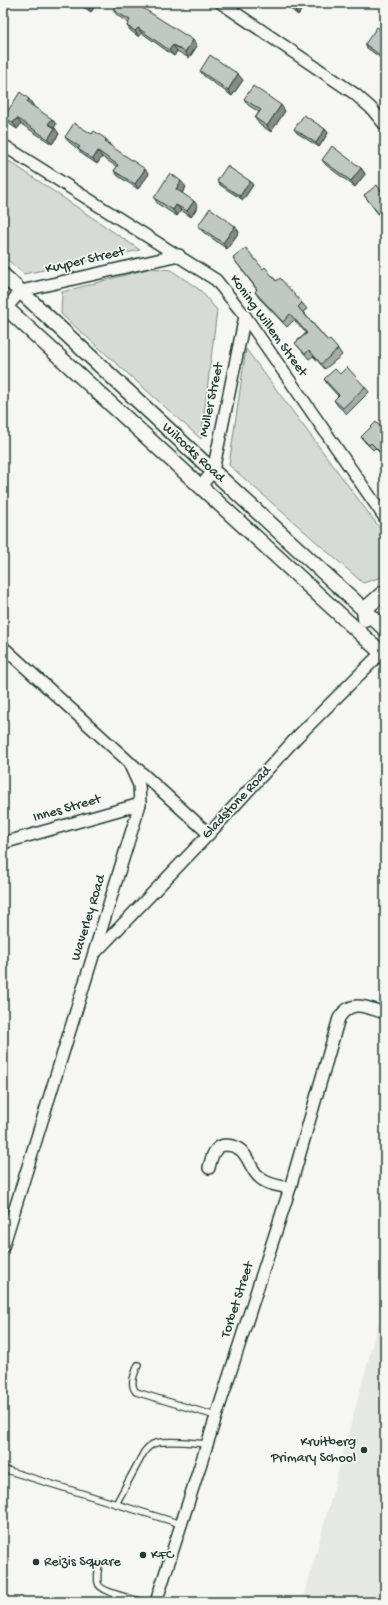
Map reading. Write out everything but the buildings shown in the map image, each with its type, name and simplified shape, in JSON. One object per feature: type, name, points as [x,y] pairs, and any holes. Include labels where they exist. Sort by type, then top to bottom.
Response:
[{"type":"street","points":[[221,3],[355,94],[371,108],[385,125]]},
{"type":"street","name":"Koning Willem Street","points":[[3,145],[179,255],[216,280],[245,316],[385,518]]},
{"type":"street","name":"Kuyper Street","points":[[20,291],[179,255]]},
{"type":"street","name":"Wilcocks Road","points":[[3,275],[385,629]]},
{"type":"street","points":[[5,306],[20,291]]},
{"type":"street","name":"Wilcocks Road","points":[[5,306],[383,655]]},
{"type":"street","name":"Muller Street","points":[[201,486],[213,471],[245,316]]},
{"type":"street","points":[[366,639],[364,610],[385,593]]},
{"type":"street","name":"Waverley Road","points":[[3,647],[128,761],[140,785],[140,804],[3,1246]]},
{"type":"street","name":"Gladstone Road","points":[[94,955],[209,834],[297,737],[383,655]]},
{"type":"street","points":[[128,761],[209,834]]},
{"type":"street","name":"Innes Street","points":[[3,843],[140,804]]},
{"type":"street","name":"Torbet Street","points":[[156,1602],[290,1188],[339,1018],[347,1008],[358,1005],[385,1013]]},
{"type":"street","points":[[209,1168],[212,1155],[217,1149],[222,1145],[228,1146],[238,1149],[244,1153],[261,1179],[272,1184],[290,1188]]},
{"type":"lane","points":[[138,1365],[132,1384],[132,1388],[136,1392],[216,1416]]},
{"type":"lane","points":[[116,1504],[148,1446],[161,1442],[207,1444]]},
{"type":"lane","points":[[3,1469],[181,1524]]},
{"type":"lane","points":[[99,1564],[99,1587],[109,1592],[144,1602]]},
{"type":"shaded area","points":[[3,157],[140,250],[24,274],[3,256]]},
{"type":"shaded area","points":[[151,268],[171,270],[200,290],[217,310],[201,439],[61,314],[62,292]]},
{"type":"shaded area","points":[[246,349],[385,535],[385,576],[363,583],[229,465]]},
{"type":"shaded area","name":"Kruitberg Primary School","points":[[385,1298],[385,1602],[303,1602]]},
{"type":"place","name":"Kruitberg Primary School","points":[[364,1450]]},
{"type":"place","name":"KFC","points":[[143,1555]]},
{"type":"place","name":"Reizis Square","points":[[36,1562]]}]
